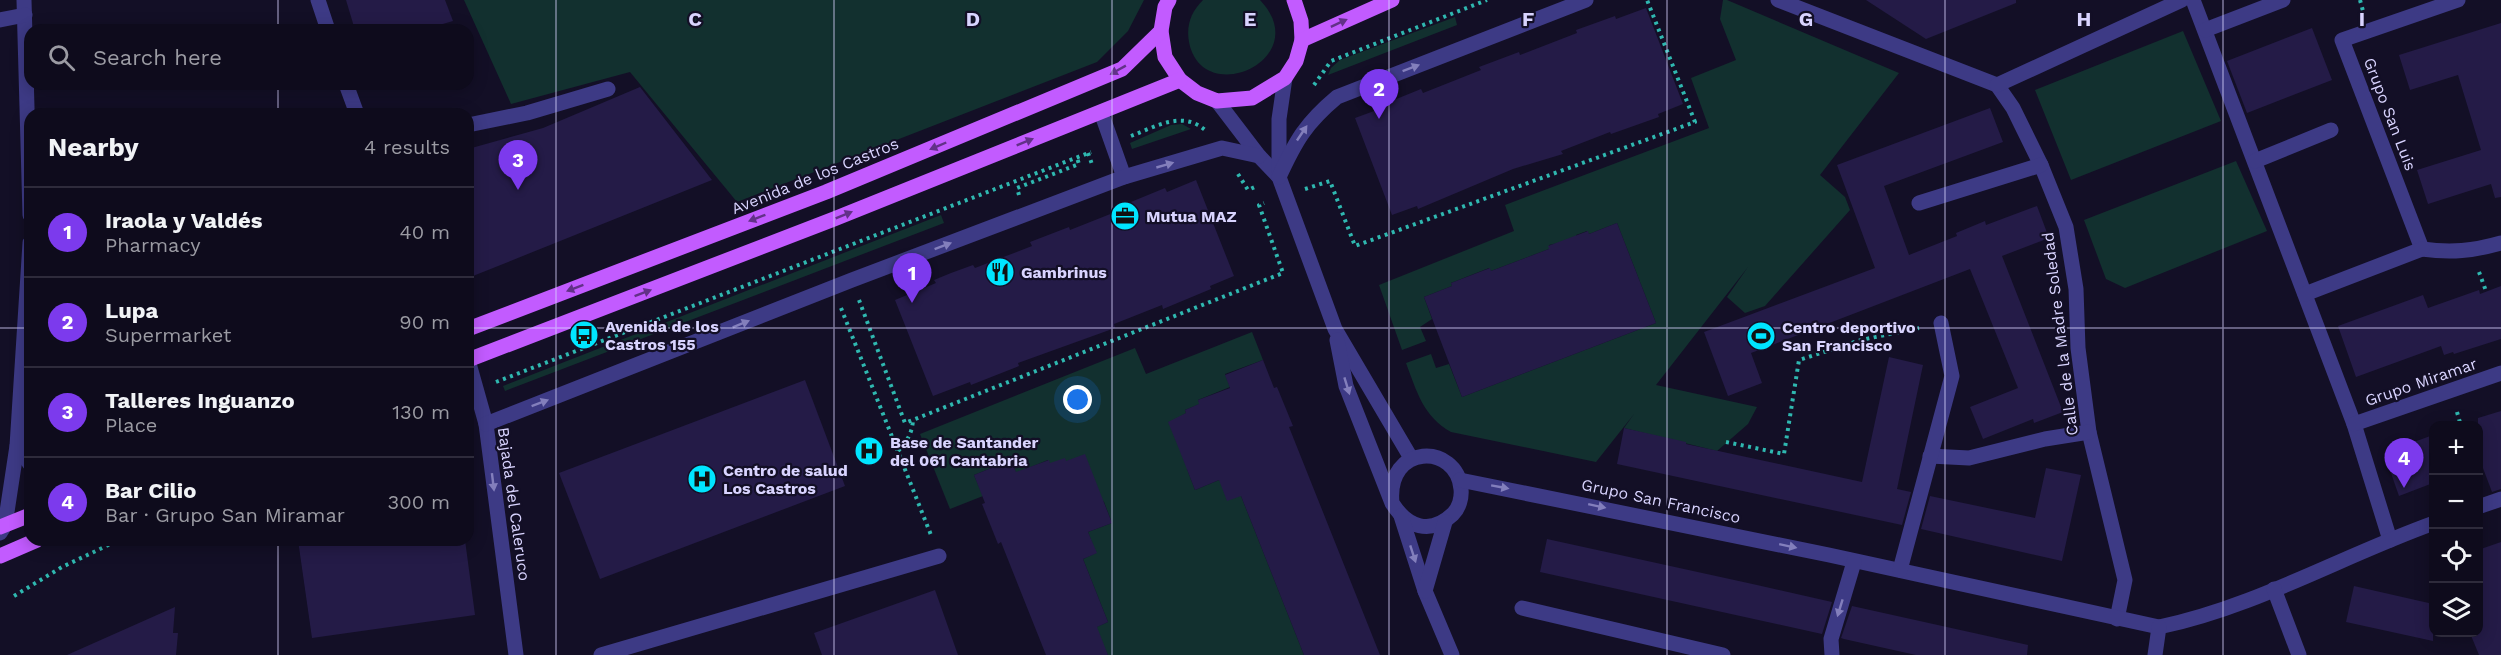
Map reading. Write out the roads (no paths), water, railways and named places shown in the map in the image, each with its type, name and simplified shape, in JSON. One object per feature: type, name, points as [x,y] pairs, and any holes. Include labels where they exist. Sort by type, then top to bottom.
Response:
[{"type":"main road","points":[[1169,0],[1165,7],[1161,31],[1165,57],[1180,80],[1197,93],[1216,101],[1252,98],[1285,78],[1296,61],[1302,40],[1301,21],[1294,0]]},
{"type":"main road","points":[[1302,40],[1392,0]]},
{"type":"main road","name":"Avenida de los Castros","points":[[474,327],[826,192],[1122,69],[1161,31]]},
{"type":"main road","points":[[474,358],[677,280],[1180,80]]},
{"type":"main road","points":[[2,529],[24,518]]},
{"type":"main road","points":[[0,556],[24,546]]},
{"type":"street","points":[[318,0],[326,24]]},
{"type":"street","points":[[1279,177],[1301,132],[1337,97],[1586,0]]},
{"type":"street","points":[[1778,0],[1801,4],[1997,85],[2182,0]]},
{"type":"street","points":[[2193,0],[2354,424],[2390,540]]},
{"type":"street","points":[[2205,30],[2283,0]]},
{"type":"street","name":"Grupo San Luis","points":[[2422,249],[2342,40],[2458,0]]},
{"type":"street","points":[[0,20],[24,8],[25,24]]},
{"type":"street","points":[[1279,177],[1279,119],[1285,78]]},
{"type":"street","name":"Calle de la Madre Soledad","points":[[1997,85],[2013,108],[2041,165],[2066,227],[2076,289],[2078,348],[2089,432],[2125,580],[2117,619]]},
{"type":"street","points":[[474,124],[527,113],[608,89]]},
{"type":"street","points":[[28,90],[28,108]]},
{"type":"street","points":[[348,90],[355,108]]},
{"type":"street","points":[[1216,101],[1259,156],[1279,177],[1287,194],[1335,329],[1346,387],[1392,503],[1401,516],[1425,591],[1452,655]]},
{"type":"street","points":[[1101,112],[1124,177]]},
{"type":"street","points":[[2254,161],[2331,130]]},
{"type":"street","points":[[486,424],[833,287],[1124,177],[1222,148],[1259,156]]},
{"type":"street","points":[[1919,203],[2041,165]]},
{"type":"street","points":[[2305,294],[2422,249],[2446,253],[2472,251],[2501,243]]},
{"type":"street","points":[[1900,570],[1952,376],[1941,323]]},
{"type":"street","points":[[1335,329],[1411,458]]},
{"type":"street","points":[[2,529],[17,446],[24,337]]},
{"type":"street","name":"Grupo Miramar","points":[[2354,424],[2501,373]]},
{"type":"street","name":"Bajada del Caleruco","points":[[474,380],[486,424],[516,655]]},
{"type":"street","points":[[1930,456],[1969,458],[2044,439],[2089,432]]},
{"type":"street","points":[[17,446],[24,456]]},
{"type":"street","points":[[0,474],[17,446]]},
{"type":"street","points":[[1392,503],[1391,487],[1396,472],[1411,458],[1423,456],[1438,458],[1452,467],[1460,480],[1462,496],[1456,511],[1445,522],[1430,527],[1414,525],[1401,516]]},
{"type":"street","name":"Grupo San Francisco","points":[[1460,480],[1610,509],[2160,627]]},
{"type":"street","points":[[2483,505],[2501,499]]},
{"type":"street","points":[[1425,591],[1445,522]]},
{"type":"street","points":[[2155,655],[2160,627],[2204,616],[2429,525]]},
{"type":"street","points":[[601,655],[939,556]]},
{"type":"street","points":[[1832,655],[1831,639],[1854,562]]},
{"type":"street","points":[[2274,589],[2299,655]]},
{"type":"street","points":[[1522,608],[1723,655]]},
{"type":"place","name":"Lupa","points":[[1379,119]]},
{"type":"place","name":"Talleres Inguanzo","points":[[518,190]]},
{"type":"place","name":"Mutua MAZ","points":[[1125,216]]},
{"type":"place","name":"Gambrinus","points":[[1000,272]]},
{"type":"place","name":"Iraola y Valdés","points":[[912,303]]},
{"type":"place","name":"Avenida de los Castros 155","points":[[584,335]]},
{"type":"place","name":"Centro deportivo San Francisco","points":[[1761,336]]},
{"type":"place","name":"Base de Santander del 061 Cantabria","points":[[869,451]]},
{"type":"place","name":"Centro de salud Los Castros","points":[[702,479]]},
{"type":"place","name":"Bar Cilio","points":[[2404,488]]}]
